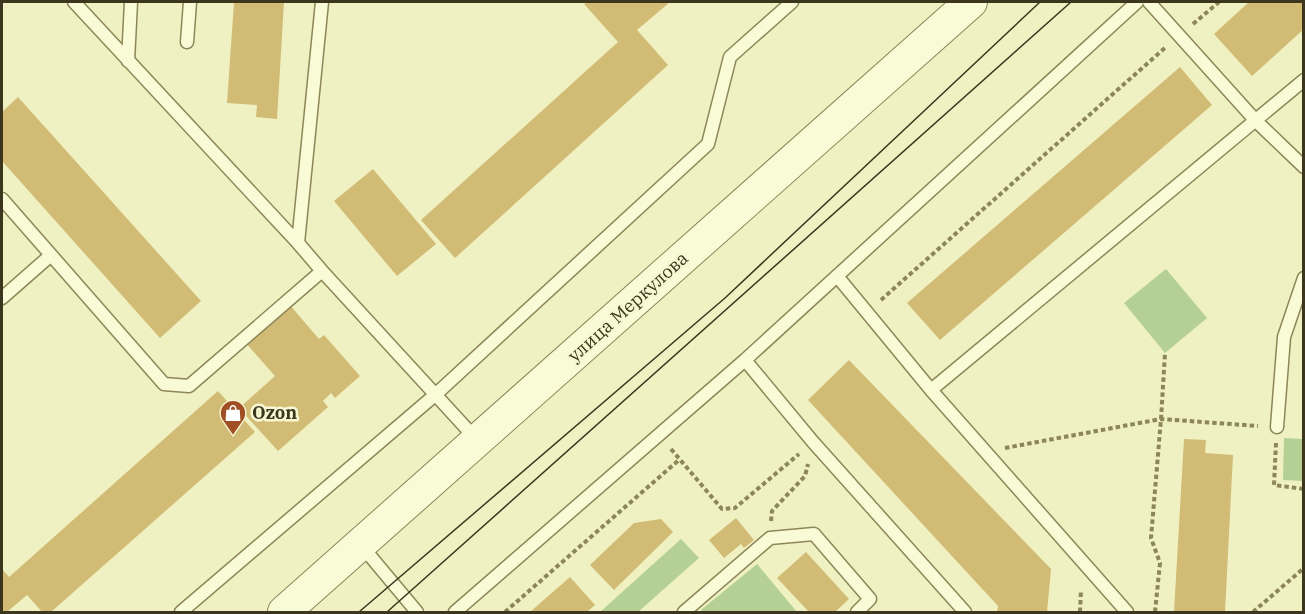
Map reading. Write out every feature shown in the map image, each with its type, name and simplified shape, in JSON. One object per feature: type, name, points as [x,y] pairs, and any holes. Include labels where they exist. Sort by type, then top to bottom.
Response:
[{"type":"street","name":"улица Меркулова","points":[[284,612],[971,2]]},
{"type":"lane","points":[[74,2],[298,243],[477,441]]},
{"type":"lane","points":[[128,61],[131,2]]},
{"type":"lane","points":[[187,42],[190,2]]},
{"type":"lane","points":[[298,243],[322,2]]},
{"type":"lane","points":[[181,612],[435,395],[708,144],[730,57],[792,2]]},
{"type":"lane","points":[[455,612],[746,360],[1137,2]]},
{"type":"lane","points":[[1149,2],[1256,121],[1304,167]]},
{"type":"lane","points":[[931,390],[1304,80]]},
{"type":"lane","points":[[2,199],[164,384],[189,386],[322,272]]},
{"type":"lane","points":[[2,298],[51,255]]},
{"type":"lane","points":[[837,276],[931,390],[1128,612]]},
{"type":"lane","points":[[1277,427],[1284,337],[1304,278]]},
{"type":"lane","points":[[746,360],[809,446],[965,612]]},
{"type":"lane","points":[[684,612],[770,538],[814,534],[870,599],[857,612]]},
{"type":"lane","points":[[361,544],[417,612]]},
{"type":"path","points":[[867,312],[1219,2]]},
{"type":"path","points":[[1155,612],[1160,563],[1151,538],[1165,353]]},
{"type":"path","points":[[986,452],[1161,418],[1277,427],[1274,485],[1304,489]]},
{"type":"path","points":[[660,435],[722,509],[735,508],[809,446]]},
{"type":"path","points":[[770,538],[772,511],[805,476],[809,446]]},
{"type":"path","points":[[505,612],[680,459]]},
{"type":"path","points":[[1253,612],[1304,568]]},
{"type":"green space","points":[[1166,269],[1207,318],[1165,353],[1124,303]]},
{"type":"green space","points":[[1284,438],[1303,439],[1303,481],[1283,480]]},
{"type":"green space","points":[[681,539],[699,558],[638,612],[600,612]]},
{"type":"green space","points":[[757,564],[797,612],[703,612],[701,610]]},
{"type":"building","points":[[234,2],[284,2],[277,119],[256,117],[257,105],[227,103]]},
{"type":"building","points":[[588,2],[670,2],[637,30],[668,65],[455,258],[421,220],[618,42],[584,4]]},
{"type":"building","points":[[1249,2],[1304,2],[1304,29],[1252,76],[1214,34]]},
{"type":"building","points":[[1180,67],[1212,105],[940,340],[907,303]]},
{"type":"building","points":[[18,97],[201,301],[160,338],[2,161],[2,112]]},
{"type":"building","points":[[373,169],[436,244],[397,276],[334,201]]},
{"type":"building","points":[[289,304],[319,339],[324,335],[360,376],[335,398],[331,393],[323,401],[328,407],[278,451],[239,408],[275,376],[245,342]]},
{"type":"building","points":[[849,360],[1051,569],[1047,612],[997,612],[998,606],[808,400]]},
{"type":"building","points":[[218,391],[255,432],[51,612],[42,612],[27,595],[7,612],[2,612],[2,569],[9,577]]},
{"type":"building","points":[[1184,439],[1206,440],[1205,453],[1233,455],[1225,612],[1174,612]]},
{"type":"building","points":[[736,518],[754,540],[744,548],[741,544],[724,558],[709,540]]},
{"type":"building","points":[[661,519],[673,532],[614,590],[590,565],[634,523]]},
{"type":"building","points":[[806,552],[849,599],[835,612],[809,612],[777,578]]},
{"type":"building","points":[[570,577],[595,605],[587,612],[530,612]]},
{"type":"tram line","points":[[359,612],[725,298],[1040,2]]},
{"type":"tram line","points":[[387,612],[1071,2]]},
{"type":"place","name":"Ozon","points":[[233,436]]}]
